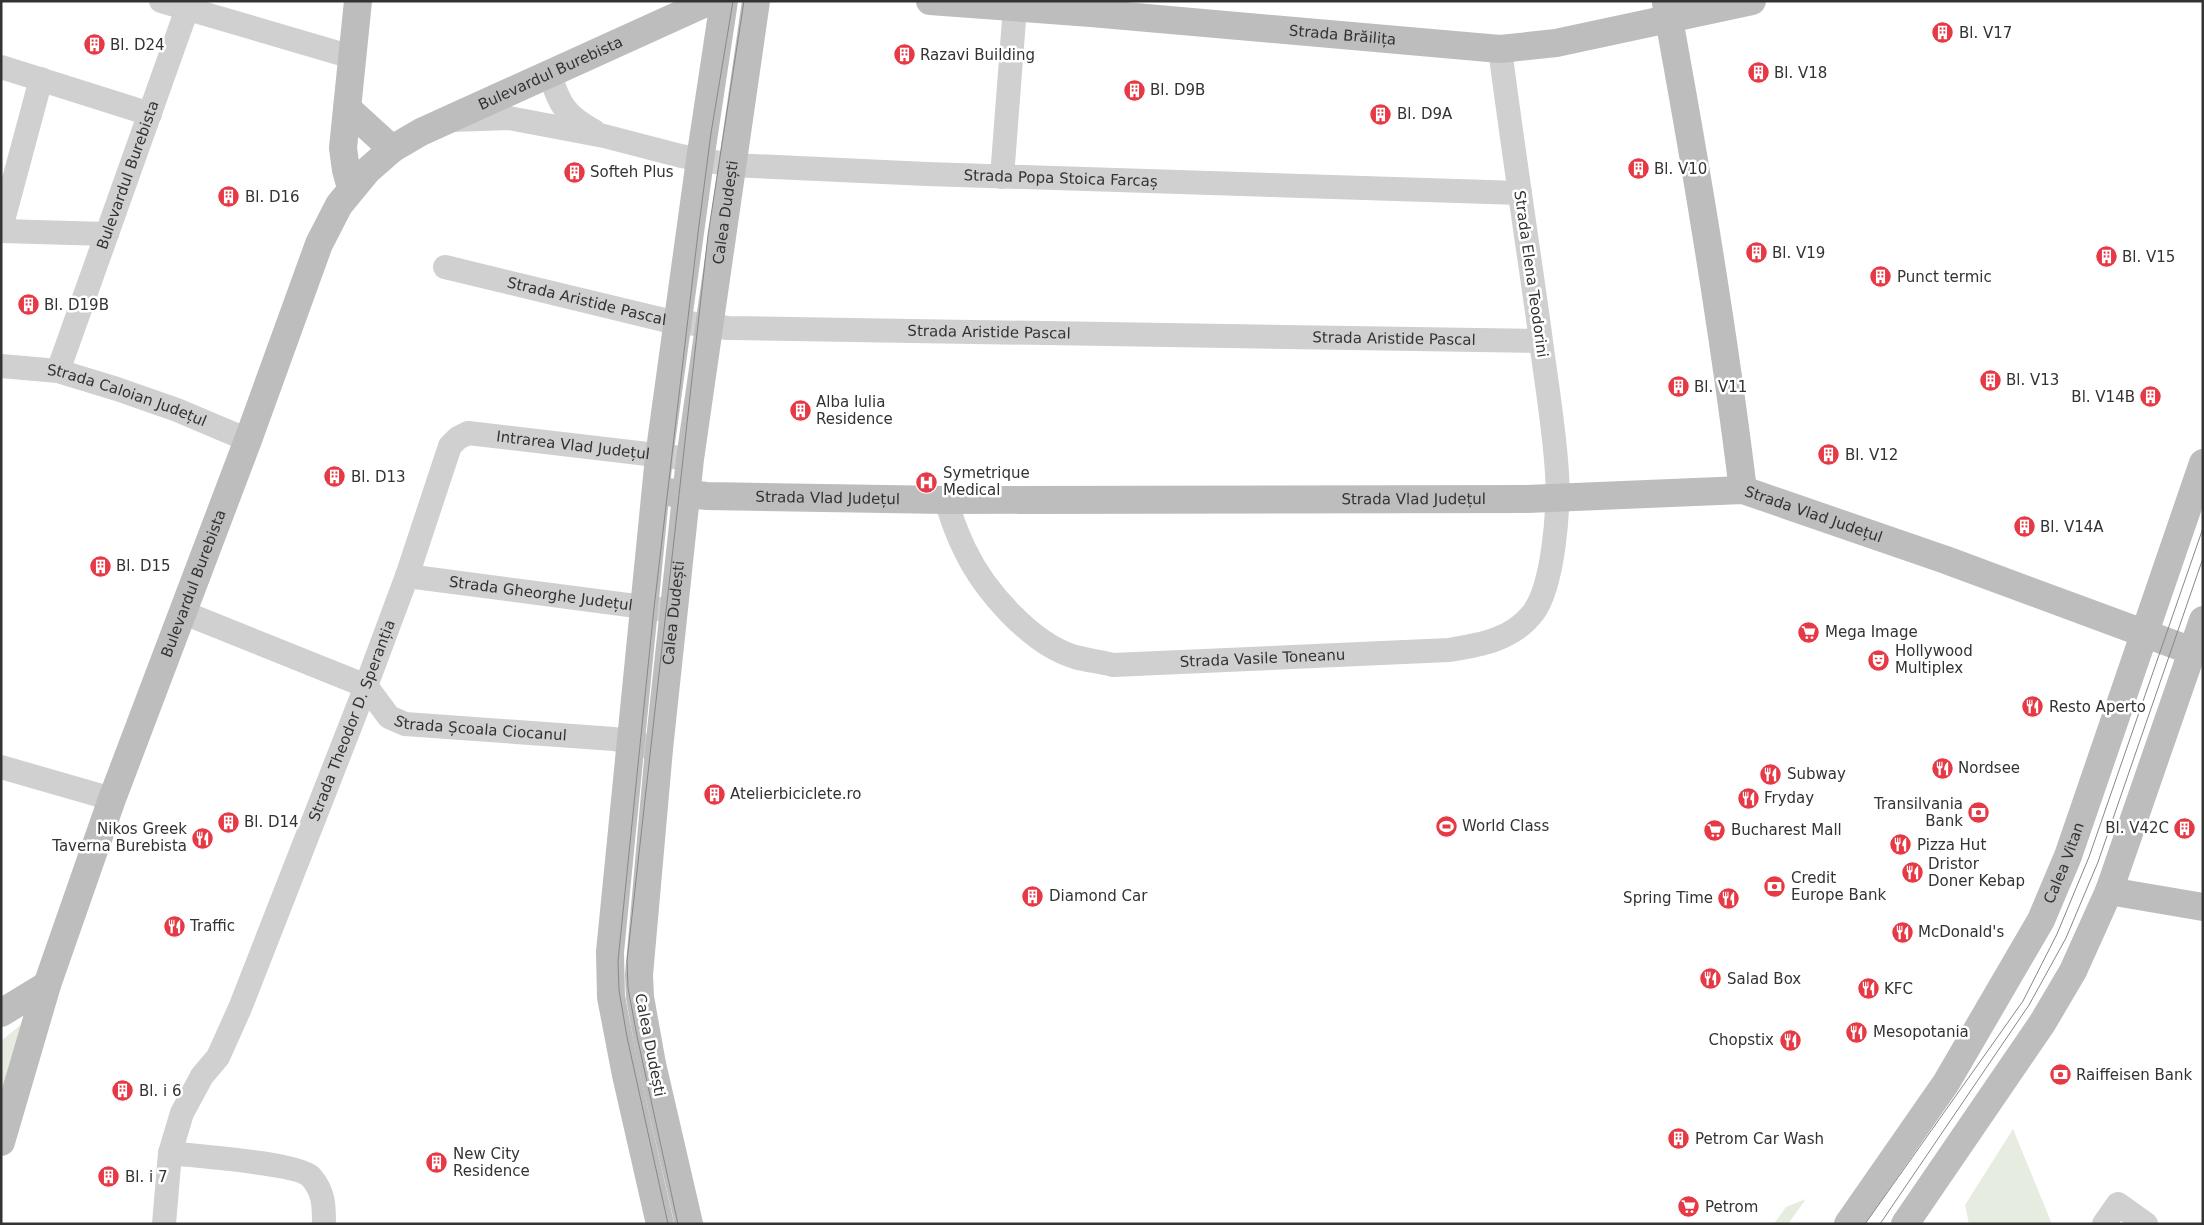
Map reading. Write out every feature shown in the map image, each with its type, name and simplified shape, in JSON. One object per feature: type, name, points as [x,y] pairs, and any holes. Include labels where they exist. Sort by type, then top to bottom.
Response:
[{"type":"main road","points":[[351,188],[343,148],[358,1]]},
{"type":"main road","name":"Bulevardul Burebista","points":[[1,1142],[47,985],[112,798],[248,440],[312,260],[330,222],[351,188],[392,149],[446,121],[710,1]]},
{"type":"main road","name":"Calea Dudești","points":[[660,1224],[626,1075],[610,988],[610,952],[646,607],[659,457],[724,1]]},
{"type":"main road","name":"Calea Dudești","points":[[689,1224],[652,1064],[640,997],[642,930],[690,459],[756,1]]},
{"type":"main road","name":"Strada Brăilița","points":[[930,1],[1500,49],[1556,43],[1667,10],[1752,1]]},
{"type":"main road","points":[[1667,10],[1690,137],[1729,383],[1743,490]]},
{"type":"main road","points":[[346,108],[392,149]]},
{"type":"main road","name":"Calea Vitan","points":[[1848,1224],[1946,1083],[2041,920],[2068,856],[2203,463]]},
{"type":"main road","name":"Strada Vlad Județul","points":[[656,491],[687,495],[946,500],[1557,498],[1743,490],[1946,560],[2192,651]]},
{"type":"main road","points":[[1905,1224],[2043,1022],[2073,971],[2109,891],[2203,620]]},
{"type":"main road","points":[[2109,891],[2203,907]]},
{"type":"main road","points":[[1,1013],[47,985]]},
{"type":"street","points":[[161,1],[352,57]]},
{"type":"street","points":[[1002,177],[1015,7]]},
{"type":"street","name":"Bulevardul Burebista","points":[[58,371],[187,9]]},
{"type":"street","name":"Strada Elena Teodorini","points":[[1500,49],[1556,464],[1557,498]]},
{"type":"street","points":[[1,67],[150,114]]},
{"type":"street","name":"Strada Popa Stoica Farcaș","points":[[550,74],[556,95],[569,114],[578,122],[604,136]]},
{"type":"street","points":[[41,79],[1,230],[107,234]]},
{"type":"street","name":"Strada Popa Stoica Farcaș","points":[[446,121],[509,118],[604,136],[700,160],[732,165],[1002,177],[1520,193]]},
{"type":"street","name":"Strada Aristide Pascal","points":[[445,267],[678,322],[709,326],[1540,341]]},
{"type":"street","name":"Strada Caloian Județul","points":[[1,366],[58,371],[177,410],[248,440]]},
{"type":"street","name":"Intrarea Vlad Județul","points":[[458,438],[468,433],[659,457],[690,459]]},
{"type":"street","name":"Strada Theodor D. Speranția","points":[[164,1224],[170,1153],[182,1113],[202,1076],[218,1057],[240,1008],[366,686],[407,576],[450,446],[458,438]]},
{"type":"street","name":"Strada Vasile Toneanu","points":[[946,500],[965,551],[980,576],[1019,621],[1040,640],[1074,657],[1113,664],[1449,650],[1483,644],[1501,638],[1519,627],[1533,613],[1544,594],[1555,534],[1557,498]]},
{"type":"street","name":"Strada Gheorghe Județul","points":[[407,576],[674,611]]},
{"type":"street","points":[[182,612],[366,686]]},
{"type":"street","name":"Strada Școala Ciocanul","points":[[366,686],[388,717],[405,724],[614,740],[659,749]]},
{"type":"street","points":[[1,767],[112,798]]},
{"type":"street","points":[[170,1153],[287,1167],[310,1176],[324,1200],[324,1224]]},
{"type":"street","points":[[2104,1224],[2118,1204],[2146,1224]]},
{"type":"shaded area","points":[[34,1014],[1,1119],[1,1041]]},
{"type":"shaded area","points":[[2013,1129],[2052,1224],[1969,1224],[1965,1205]]},
{"type":"shaded area","points":[[1806,1199],[1788,1224],[1774,1224],[1786,1207]]},
{"type":"tram line","points":[[668,1224],[627,1037],[619,990],[618,961],[654,608],[698,233],[711,133],[733,1]]},
{"type":"tram line","points":[[678,1224],[637,1036],[628,988],[627,961],[708,235],[744,1]]},
{"type":"tram line","points":[[1865,1224],[2023,1001],[2057,934],[2089,857],[2203,528]]},
{"type":"tram line","points":[[1880,1224],[2029,1005],[2066,938],[2098,862],[2203,558]]},
{"type":"place","name":"Bl. V17","points":[[1943,33]]},
{"type":"place","name":"Bl. D24","points":[[94,45]]},
{"type":"place","name":"Razavi Building","points":[[904,55]]},
{"type":"place","name":"Bl. V18","points":[[1758,73]]},
{"type":"place","name":"Bl. D9B","points":[[1134,90]]},
{"type":"place","name":"Bl. D9A","points":[[1381,114]]},
{"type":"place","name":"Bl. V10","points":[[1638,169]]},
{"type":"place","name":"Softeh Plus","points":[[574,172]]},
{"type":"place","name":"Bl. D16","points":[[229,197]]},
{"type":"place","name":"Bl. V19","points":[[1756,253]]},
{"type":"place","name":"Bl. V15","points":[[2106,257]]},
{"type":"place","name":"Punct termic","points":[[1881,277]]},
{"type":"place","name":"Bl. D19B","points":[[28,305]]},
{"type":"place","name":"Bl. V13","points":[[1990,380]]},
{"type":"place","name":"Bl. V11","points":[[1678,387]]},
{"type":"place","name":"Bl. V14B","points":[[2151,397]]},
{"type":"place","name":"Alba Iulia Residence","points":[[800,411]]},
{"type":"place","name":"Bl. V12","points":[[1829,455]]},
{"type":"place","name":"Bl. D13","points":[[335,477]]},
{"type":"place","name":"Symetrique Medical","points":[[927,482]]},
{"type":"place","name":"Bl. V14A","points":[[2024,527]]},
{"type":"place","name":"Bl. D15","points":[[100,566]]},
{"type":"place","name":"Mega Image","points":[[1809,632]]},
{"type":"place","name":"Hollywood Multiplex","points":[[1879,660]]},
{"type":"place","name":"Resto Aperto","points":[[2033,707]]},
{"type":"place","name":"Nordsee","points":[[1942,768]]},
{"type":"place","name":"Subway","points":[[1771,774]]},
{"type":"place","name":"Atelierbiciclete.ro","points":[[714,794]]},
{"type":"place","name":"Fryday","points":[[1748,798]]},
{"type":"place","name":"Transilvania Bank","points":[[1979,813]]},
{"type":"place","name":"Bl. D14","points":[[228,822]]},
{"type":"place","name":"World Class","points":[[1446,826]]},
{"type":"place","name":"Bl. V42C","points":[[2185,828]]},
{"type":"place","name":"Bucharest Mall","points":[[1715,830]]},
{"type":"place","name":"Nikos Greek Taverna Burebista","points":[[203,838]]},
{"type":"place","name":"Pizza Hut","points":[[1901,845]]},
{"type":"place","name":"Dristor Doner Kebap","points":[[1912,873]]},
{"type":"place","name":"Credit Europe Bank","points":[[1775,887]]},
{"type":"place","name":"Diamond Car","points":[[1033,896]]},
{"type":"place","name":"Spring Time","points":[[1729,898]]},
{"type":"place","name":"Traffic","points":[[174,926]]},
{"type":"place","name":"McDonald's","points":[[1902,932]]},
{"type":"place","name":"Salad Box","points":[[1711,979]]},
{"type":"place","name":"KFC","points":[[1868,989]]},
{"type":"place","name":"Mesopotania","points":[[1857,1032]]},
{"type":"place","name":"Chopstix","points":[[1790,1040]]},
{"type":"place","name":"Raiffeisen Bank","points":[[2060,1075]]},
{"type":"place","name":"Bl. i 6","points":[[123,1091]]},
{"type":"place","name":"Petrom Car Wash","points":[[1679,1139]]},
{"type":"place","name":"New City Residence","points":[[437,1163]]},
{"type":"place","name":"Bl. i 7","points":[[109,1177]]},
{"type":"place","name":"Petrom","points":[[1689,1207]]}]
